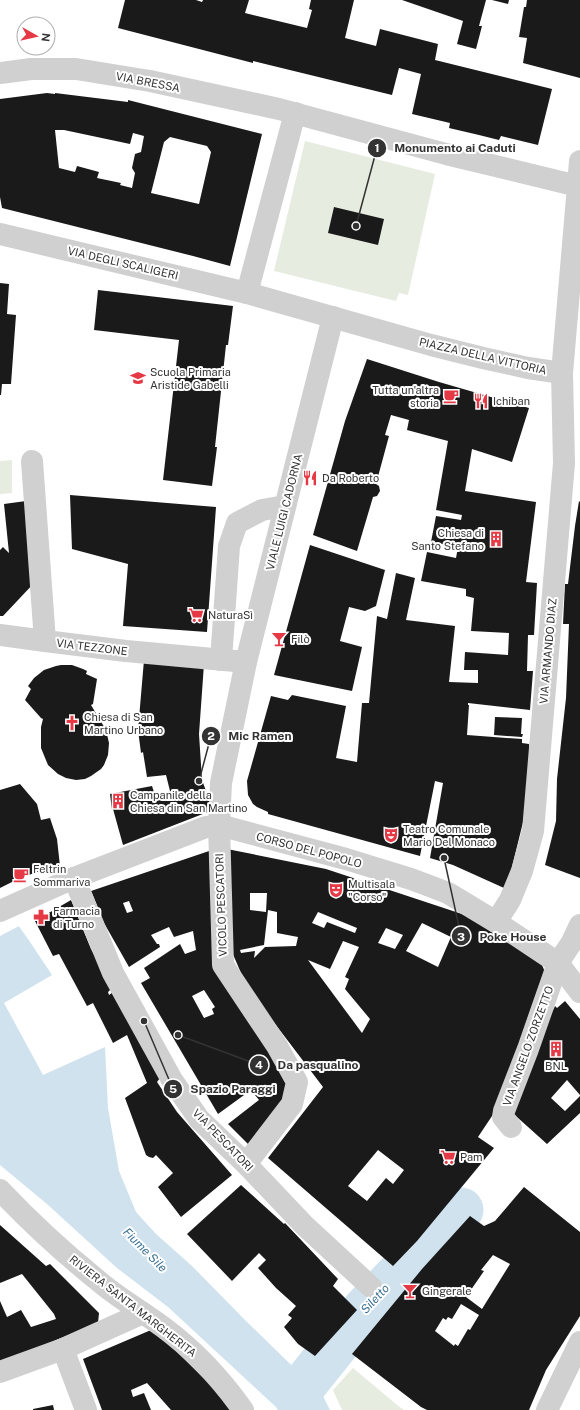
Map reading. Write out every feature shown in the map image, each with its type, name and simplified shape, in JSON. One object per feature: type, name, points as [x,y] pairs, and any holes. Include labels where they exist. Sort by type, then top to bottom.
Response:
[{"type":"street","name":"VIA BRESSA","points":[[0,73],[31,69],[76,69],[150,82],[294,113]]},
{"type":"street","points":[[247,293],[294,113],[452,155],[578,186]]},
{"type":"street","name":"PIAZZA DELLA VITTORIA","points":[[247,293],[483,358],[528,368],[562,373],[575,277],[580,161]]},
{"type":"street","name":"VIA DEGLI SCALIGERI","points":[[0,234],[247,293]]},
{"type":"street","name":"VIALE LUIGI CADORNA","points":[[219,825],[221,783],[246,662],[333,317]]},
{"type":"street","name":"VIA ARMANDO DIAZ","points":[[496,922],[510,900],[522,871],[533,831],[572,465],[562,373]]},
{"type":"street","name":"VIA TEZZONE","points":[[32,461],[45,641],[126,651],[246,662]]},
{"type":"street","points":[[221,660],[229,546],[237,523],[262,510],[285,506]]},
{"type":"street","points":[[0,635],[45,641]]},
{"type":"street","name":"CORSO DEL POPOLO","points":[[7,908],[74,878],[206,827],[219,825],[346,859],[411,879],[448,893],[496,922],[558,963],[580,992]]},
{"type":"street","name":"VICOLO PESCATORI","points":[[219,825],[223,965],[277,1046],[297,1082],[292,1104],[246,1164]]},
{"type":"street","name":"VIA PESCATORI","points":[[74,878],[113,973],[172,1080],[199,1119],[246,1164],[305,1226],[371,1287]]},
{"type":"street","name":"VIA ANGELO ZORZETTO","points":[[511,1127],[503,1117],[504,1111],[528,1049],[558,963],[572,942],[580,925]]},
{"type":"street","name":"RIVIERA SANTA MARGHERITA","points":[[0,1190],[16,1208],[102,1284],[164,1328],[193,1353],[229,1391],[243,1410]]},
{"type":"street","points":[[0,1372],[64,1349],[143,1313]]},
{"type":"street","points":[[547,1410],[580,1342]]},
{"type":"street","points":[[64,1349],[86,1410]]},
{"type":"shaded area","points":[[305,141],[435,174],[408,295],[399,293],[396,301],[274,271]]},
{"type":"shaded area","points":[[12,460],[12,493],[0,494],[0,461]]},
{"type":"shaded area","points":[[353,1368],[404,1410],[342,1410],[333,1390]]},
{"type":"water","name":"Fiume Sile","points":[[0,900],[52,975],[4,1003],[43,1075],[105,1047],[108,1108],[119,1171],[136,1212],[156,1234],[192,1266],[323,1396],[330,1410],[278,1410],[168,1307],[117,1268],[47,1204],[0,1165]]},
{"type":"pier","points":[[0,898],[21,925],[0,936]]},
{"type":"building","points":[[125,0],[196,0],[202,2],[203,0],[249,0],[245,13],[307,28],[312,10],[309,9],[311,0],[354,0],[345,38],[376,46],[380,29],[438,44],[435,60],[552,89],[538,145],[501,136],[499,140],[449,128],[450,123],[412,114],[421,74],[399,68],[392,95],[253,61],[253,63],[118,28]]},
{"type":"building","points":[[402,0],[486,0],[479,26],[482,26],[476,49],[457,44],[463,21]]},
{"type":"building","points":[[492,0],[509,0],[508,4]]},
{"type":"building","points":[[527,0],[580,0],[580,78],[523,63],[527,38],[519,37],[524,7],[526,7]]},
{"type":"building","points":[[55,93],[128,102],[128,100],[262,134],[230,266],[2,208],[0,197],[0,99]],"holes":[[[55,130],[64,130],[130,144],[133,133],[144,136],[141,152],[135,154],[132,168],[135,173],[132,188],[120,185],[121,183],[97,178],[99,172],[77,166],[75,172],[59,168]],[[170,137],[207,146],[211,152],[199,204],[151,193],[164,142]]]},
{"type":"building","points":[[334,207],[384,219],[378,245],[328,233]]},
{"type":"building","points":[[0,283],[9,284],[7,314],[16,315],[11,384],[2,384],[1,395],[0,395]]},
{"type":"building","points":[[98,290],[233,306],[228,345],[226,345],[212,486],[163,480],[179,340],[94,330]]},
{"type":"building","points":[[367,359],[529,408],[512,462],[472,449],[465,491],[536,502],[526,582],[537,583],[534,635],[528,635],[527,671],[533,671],[530,710],[468,703],[467,735],[522,739],[522,743],[529,744],[530,775],[528,802],[509,879],[504,888],[453,865],[430,858],[443,783],[435,781],[420,856],[268,814],[268,812],[253,804],[248,795],[247,781],[271,696],[288,700],[292,695],[346,706],[336,758],[357,762],[362,703],[369,703],[377,616],[387,619],[396,573],[415,578],[406,620],[455,626],[449,682],[478,683],[478,670],[464,670],[465,652],[508,655],[509,633],[471,631],[474,598],[466,596],[466,589],[421,581],[427,552],[456,558],[458,547],[431,542],[436,516],[461,520],[462,515],[436,510],[448,441],[407,430],[409,420],[391,415],[385,435],[389,436],[376,484],[379,486],[380,491],[377,496],[373,497],[357,551],[313,535],[345,421]]},
{"type":"building","points":[[70,495],[216,507],[207,632],[123,626],[128,564],[72,549]]},
{"type":"building","points":[[26,501],[35,582],[3,616],[0,616],[0,550],[3,547],[9,553],[4,504]]},
{"type":"building","points":[[579,501],[580,878],[545,865],[556,821],[557,779],[566,698],[569,624],[563,624],[565,584],[568,584]]},
{"type":"building","points":[[310,545],[385,570],[376,606],[365,611],[349,607],[340,641],[362,647],[352,691],[274,675]]},
{"type":"building","points":[[144,660],[204,664],[199,734],[202,780],[213,810],[123,845],[113,809],[112,810],[110,794],[152,786],[155,795],[170,791],[166,775],[147,777],[143,752],[141,753],[138,730]]},
{"type":"building","name":"Chiesa di San Martino Urbano","points":[[61,665],[72,665],[83,669],[87,671],[86,674],[97,679],[93,704],[91,705],[106,730],[109,743],[108,755],[101,769],[85,779],[76,780],[66,778],[58,774],[48,765],[41,748],[41,727],[43,719],[25,700],[31,689],[28,686],[34,678],[44,670]]},
{"type":"building","points":[[495,717],[522,718],[522,737],[494,735]]},
{"type":"building","points":[[20,784],[37,804],[41,820],[50,818],[57,839],[60,866],[37,872],[0,888],[0,790]]},
{"type":"building","points":[[227,849],[326,869],[471,917],[542,965],[548,979],[506,1095],[478,1137],[494,1148],[417,1241],[393,1266],[268,1158],[323,1087],[247,987],[232,952]],"holes":[[[250,893],[267,893],[266,912],[250,910]],[[268,910],[277,912],[277,933],[298,937],[296,946],[265,947],[254,958],[255,951],[241,953],[240,950],[264,945]],[[318,912],[357,928],[355,933],[327,922],[324,928],[312,923]],[[422,923],[451,937],[438,967],[406,951]],[[386,928],[403,935],[395,949],[378,943]],[[343,941],[359,947],[345,977],[349,979],[345,989],[370,1019],[362,1033],[308,960],[330,969]],[[378,1150],[404,1170],[393,1184],[386,1178],[367,1201],[348,1186]]]},
{"type":"building","points":[[212,850],[218,958],[297,1090],[252,1148],[228,1124],[259,1100],[251,1090],[218,1114],[141,983],[150,978],[144,968],[180,944],[185,954],[196,950],[193,931],[174,937],[169,927],[151,935],[160,947],[129,967],[104,923],[91,891]],"holes":[[[129,901],[133,911],[127,913],[123,903]],[[204,990],[215,1007],[212,1009],[214,1014],[204,1018],[192,996]]]},
{"type":"building","points":[[71,900],[91,949],[113,987],[108,992],[109,995],[116,990],[163,1074],[157,1082],[177,1112],[232,1175],[181,1217],[158,1187],[173,1173],[156,1155],[153,1158],[146,1155],[125,1098],[147,1083],[127,1035],[113,1043],[93,1003],[87,1006],[59,954],[53,956],[35,921]]},
{"type":"building","name":"BNL","points":[[565,1001],[580,1019],[580,1095],[567,1080],[551,1098],[565,1111],[580,1096],[580,1113],[547,1144],[507,1108],[555,1006],[557,1008]]},
{"type":"building","points":[[241,1185],[284,1224],[285,1223],[338,1279],[333,1286],[357,1310],[315,1356],[298,1344],[284,1327],[292,1318],[288,1315],[296,1306],[276,1288],[258,1268],[266,1260],[259,1253],[232,1281],[187,1234]]},
{"type":"building","points":[[524,1187],[580,1232],[580,1316],[546,1370],[529,1410],[427,1410],[352,1354],[422,1269],[470,1216],[484,1226],[495,1221]],"holes":[[[493,1255],[510,1264],[482,1309],[466,1297],[484,1271],[481,1270]],[[461,1304],[479,1315],[470,1330],[468,1329],[458,1346],[455,1344],[454,1346],[435,1331],[443,1318],[446,1320],[448,1317],[452,1319]]]},
{"type":"building","points":[[0,1225],[46,1266],[50,1264],[99,1313],[98,1323],[0,1363],[0,1301],[7,1317],[21,1310],[31,1327],[56,1319],[54,1314],[22,1274],[0,1283]]},
{"type":"building","points":[[151,1330],[168,1343],[236,1410],[171,1410],[147,1383],[131,1390],[133,1397],[144,1393],[151,1410],[102,1410],[83,1359]]},
{"type":"building","points":[[53,1405],[54,1410],[33,1410],[33,1409]]},
{"type":"waterway","name":"Siletto","points":[[296,1395],[365,1309],[461,1210]]},
{"type":"place","name":"Monumento ai Caduti","points":[[356,226]]},
{"type":"place","name":"Scuola Primaria Aristide Gabelli","points":[[138,378]]},
{"type":"place","name":"Tutta un'altra storia","points":[[451,396]]},
{"type":"place","name":"Ichiban","points":[[481,401]]},
{"type":"place","name":"Da Roberto","points":[[310,478]]},
{"type":"place","name":"Chiesa di Santo Stefano","points":[[496,539]]},
{"type":"place","name":"NaturaSì","points":[[196,615]]},
{"type":"place","name":"Filò","points":[[279,639]]},
{"type":"place","name":"Chiesa di San Martino Urbano","points":[[72,723]]},
{"type":"place","name":"Mic Ramen","points":[[199,781]]},
{"type":"place","name":"Campanile della Chiesa din San Martino","points":[[118,801]]},
{"type":"place","name":"Teatro Comunale Mario Del Monaco","points":[[391,835]]},
{"type":"place","name":"Poke House","points":[[444,858]]},
{"type":"place","name":"Feltrin Sommariva","points":[[21,875]]},
{"type":"place","name":"Multisala \"Corso\"","points":[[336,890]]},
{"type":"place","name":"Farmacia di Turno","points":[[41,917]]},
{"type":"place","name":"Spazio Paraggi","points":[[144,1021]]},
{"type":"place","name":"Da pasqualino","points":[[178,1035]]},
{"type":"place","name":"BNL","points":[[556,1049]]},
{"type":"place","name":"Pam","points":[[448,1157]]},
{"type":"place","name":"Gingerale","points":[[410,1291]]}]
